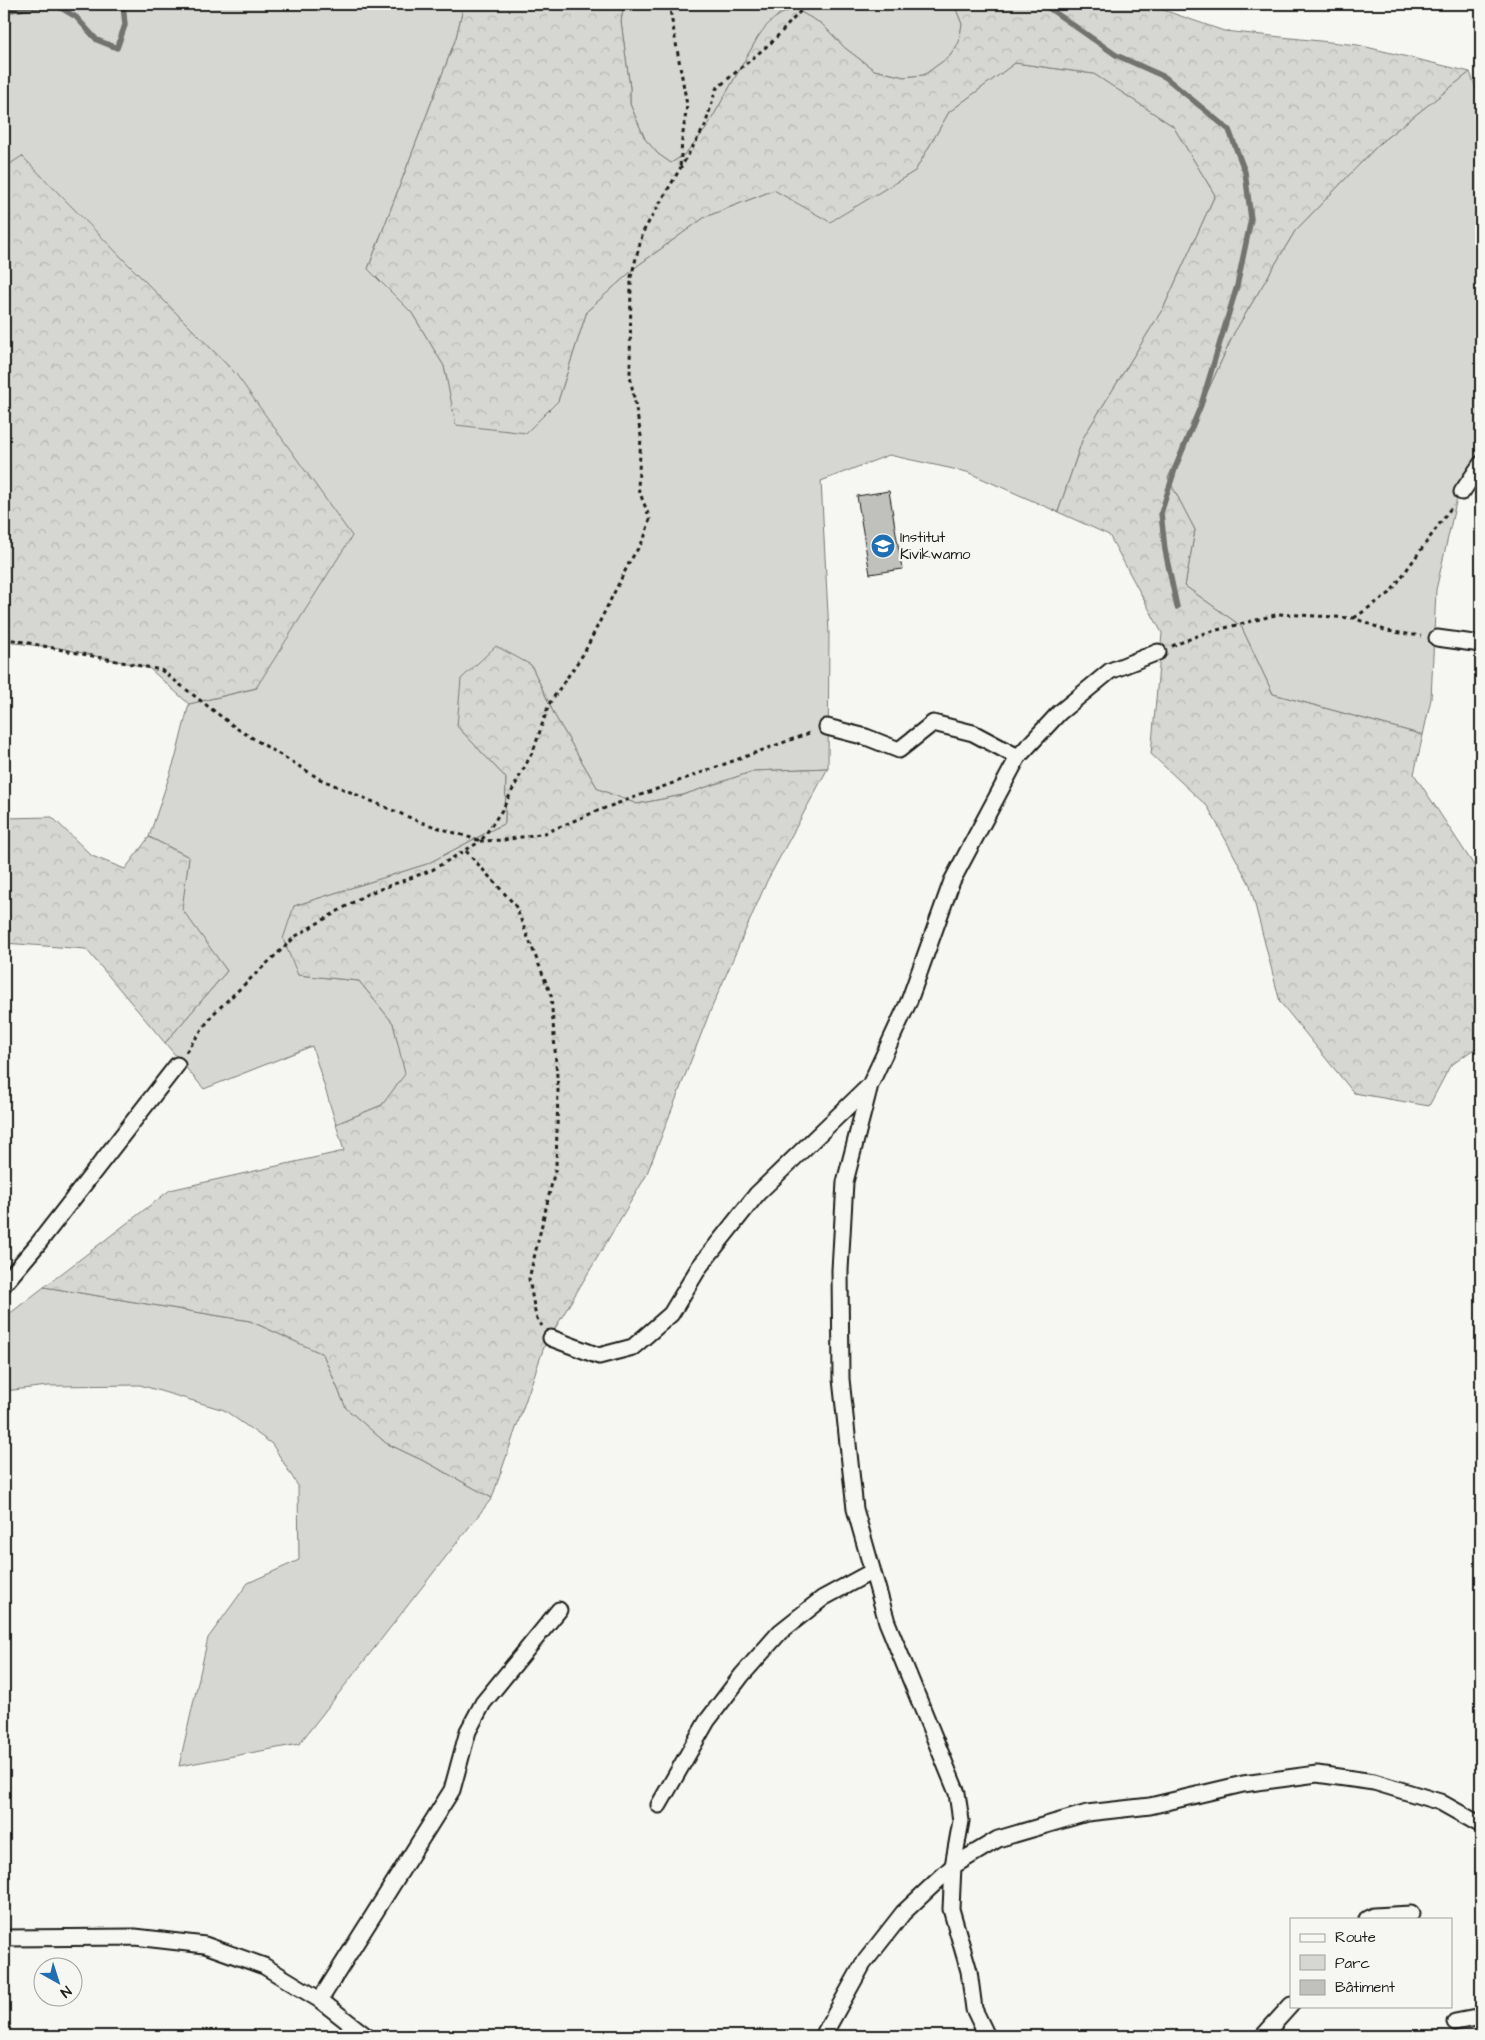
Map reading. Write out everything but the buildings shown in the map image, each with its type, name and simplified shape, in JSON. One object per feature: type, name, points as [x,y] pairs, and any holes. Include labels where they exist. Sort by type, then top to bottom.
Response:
[{"type":"street","points":[[1462,492],[1481,464]]},
{"type":"street","points":[[1437,638],[1481,644]]},
{"type":"street","points":[[987,2036],[974,2009],[969,1971],[951,1908],[953,1866],[961,1821],[957,1793],[887,1622],[871,1572],[855,1509],[841,1379],[840,1290],[844,1182],[870,1085],[908,1001],[952,881],[1018,757],[1059,712],[1110,671],[1158,652]]},
{"type":"street","points":[[826,727],[866,737],[899,750],[933,723],[973,733],[1018,757]]},
{"type":"street","points":[[4,1284],[37,1245],[177,1064]]},
{"type":"street","points":[[551,1338],[599,1356],[633,1347],[671,1314],[700,1266],[757,1194],[870,1085]]},
{"type":"street","points":[[659,1805],[707,1721],[742,1675],[774,1639],[823,1598],[871,1572]]},
{"type":"street","points":[[320,2000],[452,1790],[468,1731],[483,1703],[559,1610]]},
{"type":"street","points":[[823,2036],[863,1964],[903,1912],[953,1866],[998,1839],[1087,1813],[1150,1806],[1243,1784],[1317,1774],[1374,1782],[1440,1802],[1481,1826]]},
{"type":"street","points":[[1369,1918],[1373,1916],[1411,1914]]},
{"type":"street","points":[[4,1938],[135,1937],[205,1945],[264,1966],[320,2000],[366,2036]]},
{"type":"street","points":[[1263,2036],[1290,2006]]},
{"type":"street","points":[[1455,2022],[1481,2017]]},
{"type":"path","points":[[669,4],[687,105],[680,170]]},
{"type":"path","points":[[481,842],[502,810],[534,749],[549,704],[584,653],[630,562],[644,539],[650,519],[638,488],[641,436],[630,376],[631,277],[643,232],[706,126],[716,89],[773,40],[807,4]]},
{"type":"path","points":[[1354,618],[1390,594],[1462,492]]},
{"type":"path","points":[[1158,652],[1202,634],[1279,614],[1354,618],[1387,631],[1437,638]]},
{"type":"path","points":[[4,638],[161,670],[236,728],[320,779],[420,822],[481,842]]},
{"type":"path","points":[[177,1064],[213,1014],[296,936],[367,894],[432,870],[481,842],[504,840],[545,832],[826,727]]},
{"type":"path","points":[[466,850],[515,905],[551,995],[558,1090],[556,1166],[529,1279],[536,1317],[551,1338]]},
{"type":"green space","points":[[4,4],[464,4],[456,38],[368,269],[412,313],[444,366],[457,425],[558,401],[587,311],[637,266],[705,217],[774,190],[830,221],[915,171],[949,112],[1015,63],[1094,74],[1173,126],[1215,195],[1164,307],[1083,438],[1058,512],[967,472],[889,455],[821,481],[829,633],[828,768],[754,771],[683,795],[637,804],[598,789],[555,716],[531,665],[457,726],[506,778],[505,823],[427,864],[294,906],[298,975],[359,981],[393,1023],[406,1074],[382,1105],[336,1124],[312,1046],[204,1089],[165,1043],[227,971],[181,909],[189,857],[149,837],[176,756],[189,704],[257,688],[236,374],[22,157],[4,168]]},
{"type":"green space","points":[[464,4],[624,4],[621,21],[630,88],[630,104],[645,139],[658,154],[671,163],[684,155],[706,129],[765,27],[778,16],[795,9],[822,24],[845,48],[874,70],[904,77],[924,75],[950,56],[959,42],[962,24],[954,4],[1146,4],[1224,31],[1358,45],[1470,72],[1381,142],[1295,231],[1234,333],[1168,478],[1195,530],[1185,586],[1241,626],[1273,694],[1423,735],[1414,774],[1481,876],[1481,1044],[1450,1066],[1429,1106],[1354,1093],[1280,1002],[1250,885],[1208,807],[1151,754],[1162,633],[1109,535],[1058,512],[1083,438],[1164,307],[1215,195],[1173,126],[1094,74],[1015,63],[949,112],[915,171],[830,222],[774,190],[705,217],[637,266],[587,311],[558,401],[526,433],[456,425],[444,366],[412,313],[368,269],[456,38]]},
{"type":"green space","points":[[624,4],[954,4],[962,24],[959,43],[950,56],[924,75],[904,77],[874,70],[845,48],[822,24],[795,9],[780,13],[758,37],[706,129],[684,155],[671,163],[658,154],[645,139],[630,104],[630,88],[621,21]]},
{"type":"green space","points":[[1470,72],[1481,102],[1481,446],[1456,502],[1436,590],[1431,699],[1423,735],[1273,694],[1241,626],[1185,586],[1195,530],[1168,479],[1234,333],[1295,231],[1381,142]]},
{"type":"green space","points":[[22,156],[236,374],[352,536],[256,688],[189,704],[149,668],[60,648],[14,643],[4,636],[4,168]]},
{"type":"green space","points":[[496,646],[531,665],[555,716],[598,789],[637,804],[683,795],[754,771],[828,768],[767,881],[709,1014],[646,1176],[544,1347],[492,1498],[430,1464],[386,1443],[346,1408],[323,1354],[250,1321],[44,1287],[170,1190],[344,1151],[336,1124],[382,1105],[405,1074],[393,1023],[359,981],[298,975],[283,939],[294,906],[427,864],[505,823],[506,778],[457,726],[461,679]]},
{"type":"green space","points":[[52,817],[92,856],[125,869],[149,837],[189,857],[182,909],[227,971],[165,1043],[86,949],[4,943],[4,818]]},
{"type":"green space","points":[[44,1287],[250,1321],[323,1354],[346,1408],[386,1443],[430,1464],[492,1498],[299,1744],[179,1766],[208,1638],[248,1583],[299,1560],[298,1486],[272,1444],[224,1410],[140,1385],[48,1386],[4,1391],[4,1318]]},
{"type":"waterway","points":[[4,11],[54,4],[76,17],[97,40],[117,48],[125,25],[123,4]]},
{"type":"waterway","points":[[1043,4],[1116,55],[1165,77],[1229,130],[1245,172],[1251,219],[1237,286],[1201,405],[1176,466],[1161,513],[1165,550],[1177,607]]},
{"type":"place","name":"Institut Kivikwamo","points":[[883,546]]}]
